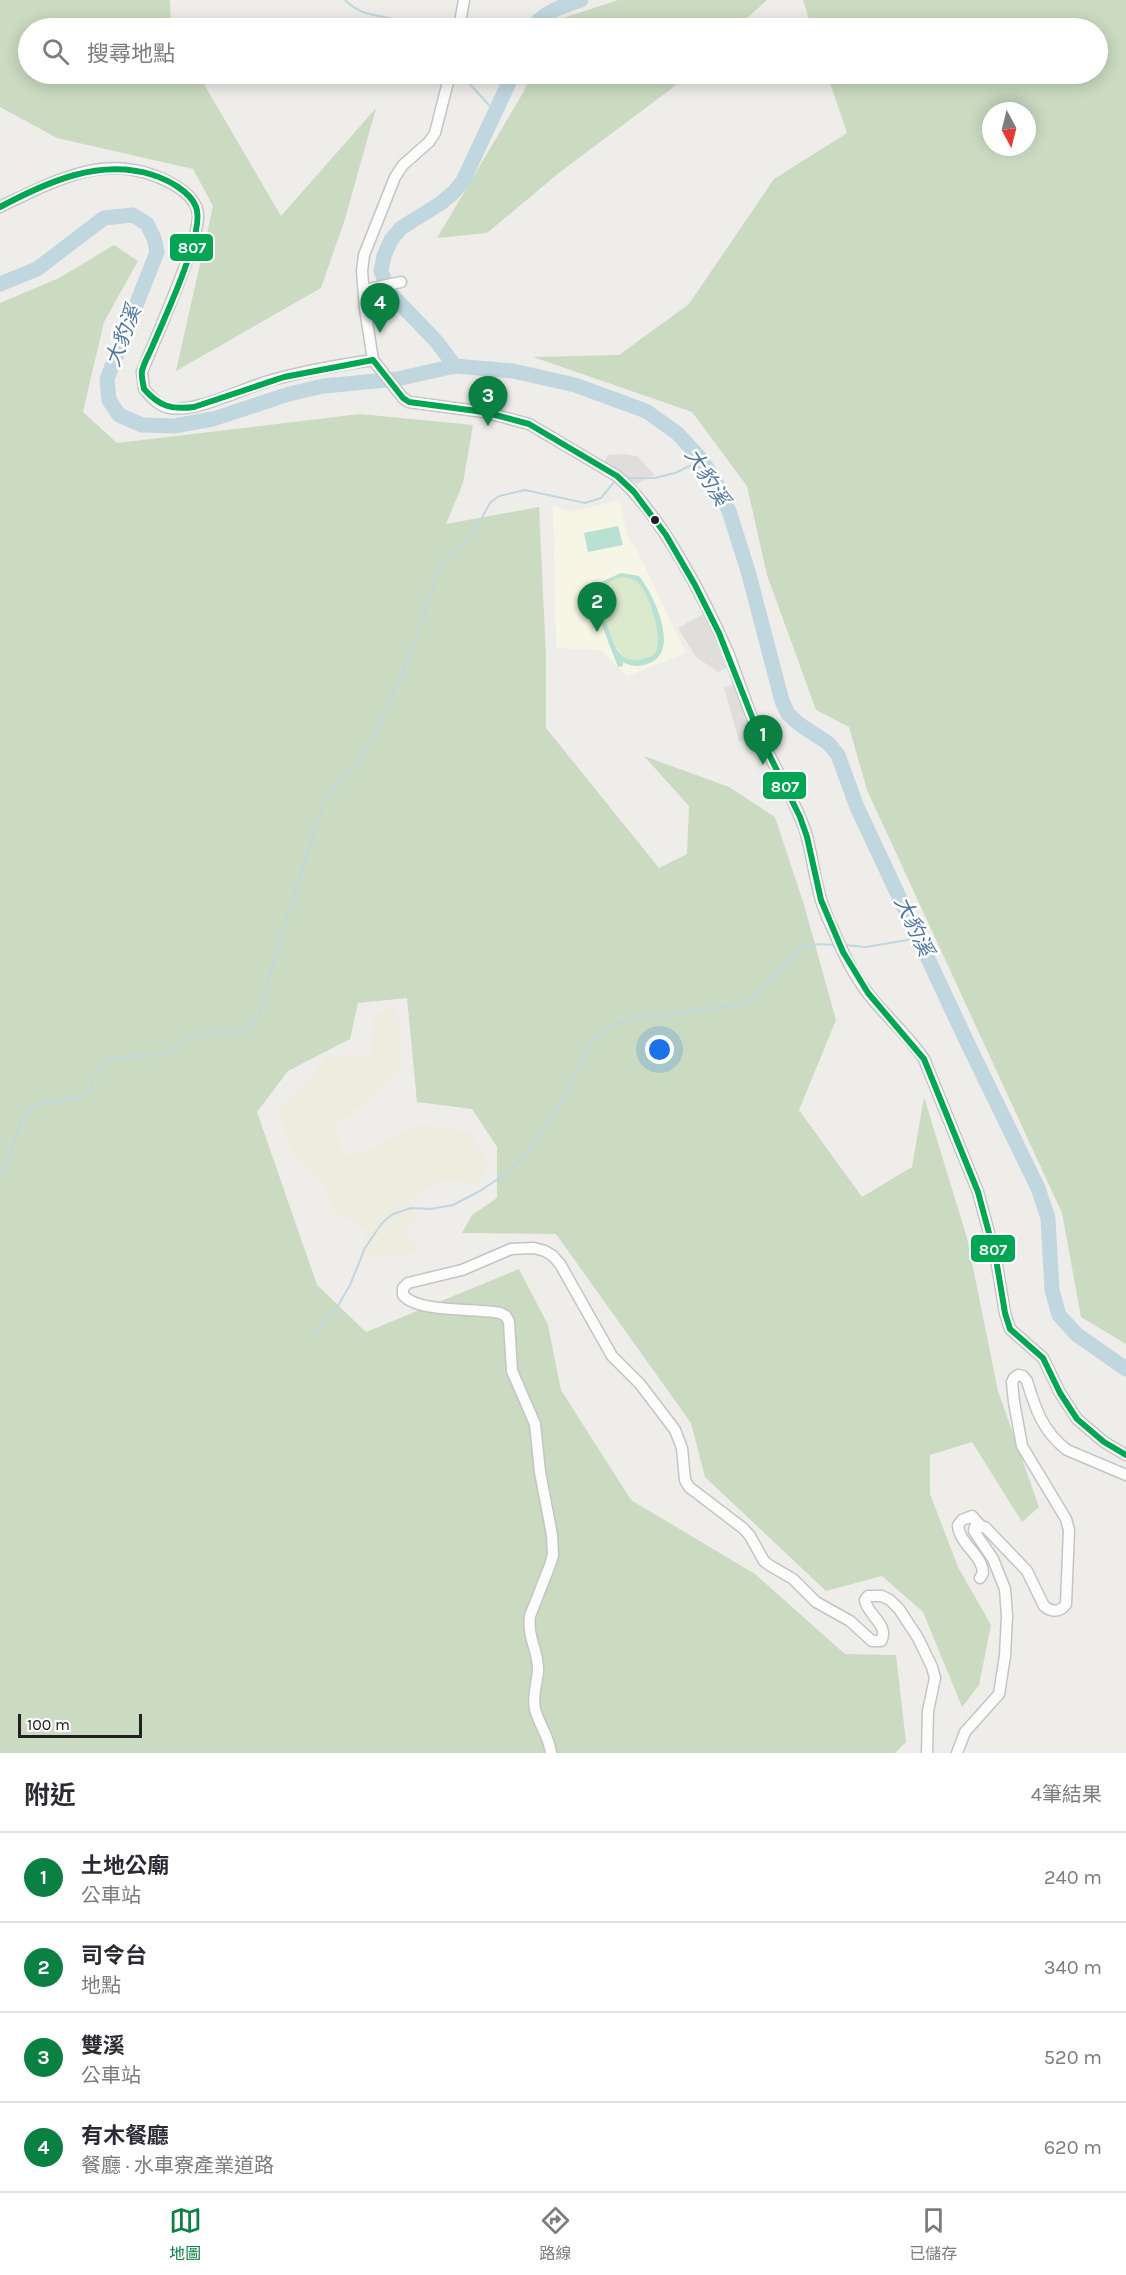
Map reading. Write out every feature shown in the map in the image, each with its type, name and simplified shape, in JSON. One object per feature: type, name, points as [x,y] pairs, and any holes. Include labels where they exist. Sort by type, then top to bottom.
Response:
[{"type":"street","points":[[461,18],[464,0]]},
{"type":"street","points":[[447,84],[435,133],[429,142],[403,165],[395,177],[364,255],[375,365],[403,398],[416,404],[484,412],[540,429],[616,476],[634,493],[659,525],[695,586],[723,643],[762,741],[792,799],[805,831],[818,890],[826,914],[849,964],[867,992],[912,1041],[924,1059],[978,1192],[996,1259],[1010,1329],[1043,1358],[1060,1393],[1077,1419],[1104,1442],[1126,1455]]},
{"type":"street","points":[[0,207],[58,179],[85,170],[110,168],[141,170],[184,191],[195,202],[198,216],[193,242],[142,372],[144,389],[162,405],[182,408],[203,404],[298,373],[375,365]]},
{"type":"street","points":[[367,289],[400,282]]},
{"type":"street","points":[[551,1753],[548,1736],[533,1702],[538,1663],[529,1635],[529,1624],[533,1606],[553,1554],[552,1535],[540,1472],[535,1424],[512,1371],[509,1322],[500,1313],[427,1306],[413,1302],[403,1295],[403,1288],[408,1283],[462,1270],[512,1249],[524,1248],[545,1251],[560,1264],[616,1362],[640,1384],[675,1430],[682,1448],[685,1480],[689,1487],[744,1529],[764,1560],[793,1580],[816,1602],[850,1620],[872,1641],[881,1641],[883,1631],[866,1606],[865,1600],[868,1596],[882,1596],[890,1600],[899,1610],[928,1657],[935,1678],[928,1711],[927,1753]]},
{"type":"street","points":[[980,1578],[983,1569],[961,1537],[958,1525],[962,1520],[972,1516],[1021,1563],[1044,1606],[1049,1610],[1057,1611],[1063,1608],[1067,1597],[1069,1530],[1060,1507],[1022,1446],[1012,1382],[1014,1377],[1023,1376],[1027,1381],[1038,1415],[1060,1445],[1126,1474]]},
{"type":"street","points":[[957,1753],[965,1731],[999,1694],[1005,1656],[1007,1616],[1005,1589],[993,1559],[974,1531],[975,1527],[980,1525]]},
{"type":"shaded area","points":[[608,455],[637,456],[655,475],[637,484],[603,465]]},
{"type":"shaded area","points":[[620,500],[627,536],[636,548],[686,653],[627,676],[601,650],[556,648],[553,505],[570,512]]},
{"type":"shaded area","points":[[703,614],[727,668],[718,672],[696,657],[678,628]]},
{"type":"shaded area","points":[[736,684],[750,740],[739,741],[724,687]]},
{"type":"shaded area","points":[[397,1004],[400,1069],[376,1094],[333,1127],[345,1156],[368,1151],[419,1124],[468,1131],[489,1163],[479,1184],[442,1180],[410,1199],[418,1220],[405,1232],[418,1248],[415,1254],[361,1257],[366,1230],[334,1210],[326,1187],[291,1150],[278,1107],[303,1085],[327,1057],[369,1056],[375,1015]]},
{"type":"green space","points":[[0,0],[170,0],[171,18],[18,18],[18,84],[204,84],[281,216],[376,108],[345,219],[321,288],[176,371],[213,206],[193,169],[57,138],[0,107]]},
{"type":"green space","points":[[618,0],[767,0],[747,18],[563,18]]},
{"type":"green space","points":[[803,0],[1126,0],[1126,1344],[1081,1317],[1062,1213],[867,790],[849,727],[816,710],[767,575],[747,486],[692,412],[533,357],[619,355],[689,304],[774,179],[847,133],[830,84],[1108,84],[1108,18],[809,18]]},
{"type":"green space","points":[[527,84],[677,84],[560,172],[487,233],[437,238]]},
{"type":"green space","points":[[114,245],[138,261],[104,322],[83,412],[117,443],[360,414],[473,425],[463,483],[446,524],[539,507],[546,656],[546,728],[659,868],[687,854],[689,806],[644,756],[729,787],[775,817],[804,905],[836,1020],[799,1110],[862,1197],[912,1167],[924,1097],[967,1238],[998,1391],[1039,1507],[1022,1522],[972,1442],[930,1455],[930,1494],[958,1567],[991,1625],[979,1685],[962,1707],[923,1612],[882,1576],[826,1591],[705,1477],[691,1423],[556,1234],[462,1233],[472,1215],[497,1198],[497,1147],[472,1109],[417,1102],[407,998],[358,1003],[350,1039],[288,1071],[257,1112],[317,1285],[366,1332],[519,1269],[548,1325],[561,1390],[631,1500],[755,1574],[845,1654],[896,1655],[906,1742],[895,1753],[0,1753],[0,303],[59,278]]},
{"type":"green space","points":[[618,526],[623,545],[588,552],[584,533]]},
{"type":"green space","points":[[621,573],[639,576],[651,595],[661,621],[664,635],[659,657],[643,665],[636,666],[623,662],[623,666],[618,667],[588,589],[592,586],[595,592],[601,582]],"holes":[[[623,577],[631,579],[642,588],[653,612],[658,633],[658,643],[652,656],[639,660],[626,658],[618,651],[601,604],[601,596],[607,584]]]},
{"type":"green space","points":[[623,577],[634,580],[640,585],[656,623],[658,643],[656,650],[652,656],[643,661],[628,660],[618,650],[601,604],[601,596],[607,584]]},
{"type":"waterway","points":[[345,0],[361,11],[385,18]]},
{"type":"waterway","points":[[542,18],[560,7],[581,0]]},
{"type":"waterway","points":[[470,84],[496,113]]},
{"type":"waterway","points":[[455,366],[436,341],[389,292],[381,271],[391,240],[401,228],[441,203],[463,181],[508,84]]},
{"type":"waterway","name":"大豹溪","points":[[0,284],[37,269],[104,218],[133,215],[147,224],[154,238],[157,252],[107,379],[109,400],[119,415],[142,425],[174,426],[213,419],[289,394],[324,386],[397,379],[455,366],[513,371],[575,385],[646,411],[677,433],[702,460],[729,511],[748,571],[782,701],[788,714],[828,743],[838,755],[857,807],[1038,1188],[1048,1218],[1052,1290],[1059,1315],[1076,1334],[1126,1369]]},
{"type":"waterway","points":[[623,478],[655,478],[675,473],[702,460]]},
{"type":"waterway","points":[[0,1176],[9,1158],[19,1127],[28,1111],[41,1104],[82,1097],[88,1093],[102,1062],[115,1057],[164,1055],[192,1037],[248,1029],[260,1012],[276,952],[325,798],[359,762],[375,735],[413,647],[436,577],[444,561],[473,534],[490,503],[499,496],[525,490],[585,503],[601,498],[615,481]]},
{"type":"waterway","points":[[844,945],[866,947],[919,938]]},
{"type":"waterway","points":[[311,1337],[338,1306],[350,1285],[365,1248],[382,1223],[393,1214],[411,1208],[431,1209],[453,1205],[480,1191],[511,1170],[533,1145],[563,1100],[582,1058],[595,1037],[611,1026],[634,1019],[744,1004],[751,1000],[798,950],[812,945],[836,945]]},
{"type":"transit line","name":"807","points":[[0,207],[55,181],[93,171],[113,169],[133,170],[153,175],[172,183],[189,196],[196,207],[197,219],[190,254],[142,373],[144,389],[166,406],[194,407],[284,377],[373,360],[403,398],[409,402],[484,412],[529,424],[617,476],[634,492],[666,535],[719,633],[758,732],[800,817],[807,837],[821,900],[843,952],[868,993],[924,1059],[978,1192],[996,1259],[1010,1329],[1043,1358],[1060,1393],[1077,1419],[1104,1442],[1126,1455]]},
{"type":"place","name":"有木餐廳","points":[[380,333]]},
{"type":"place","name":"雙溪","points":[[488,426]]},
{"type":"place","name":"司令台","points":[[597,632]]},
{"type":"place","name":"土地公廟","points":[[763,765]]}]
